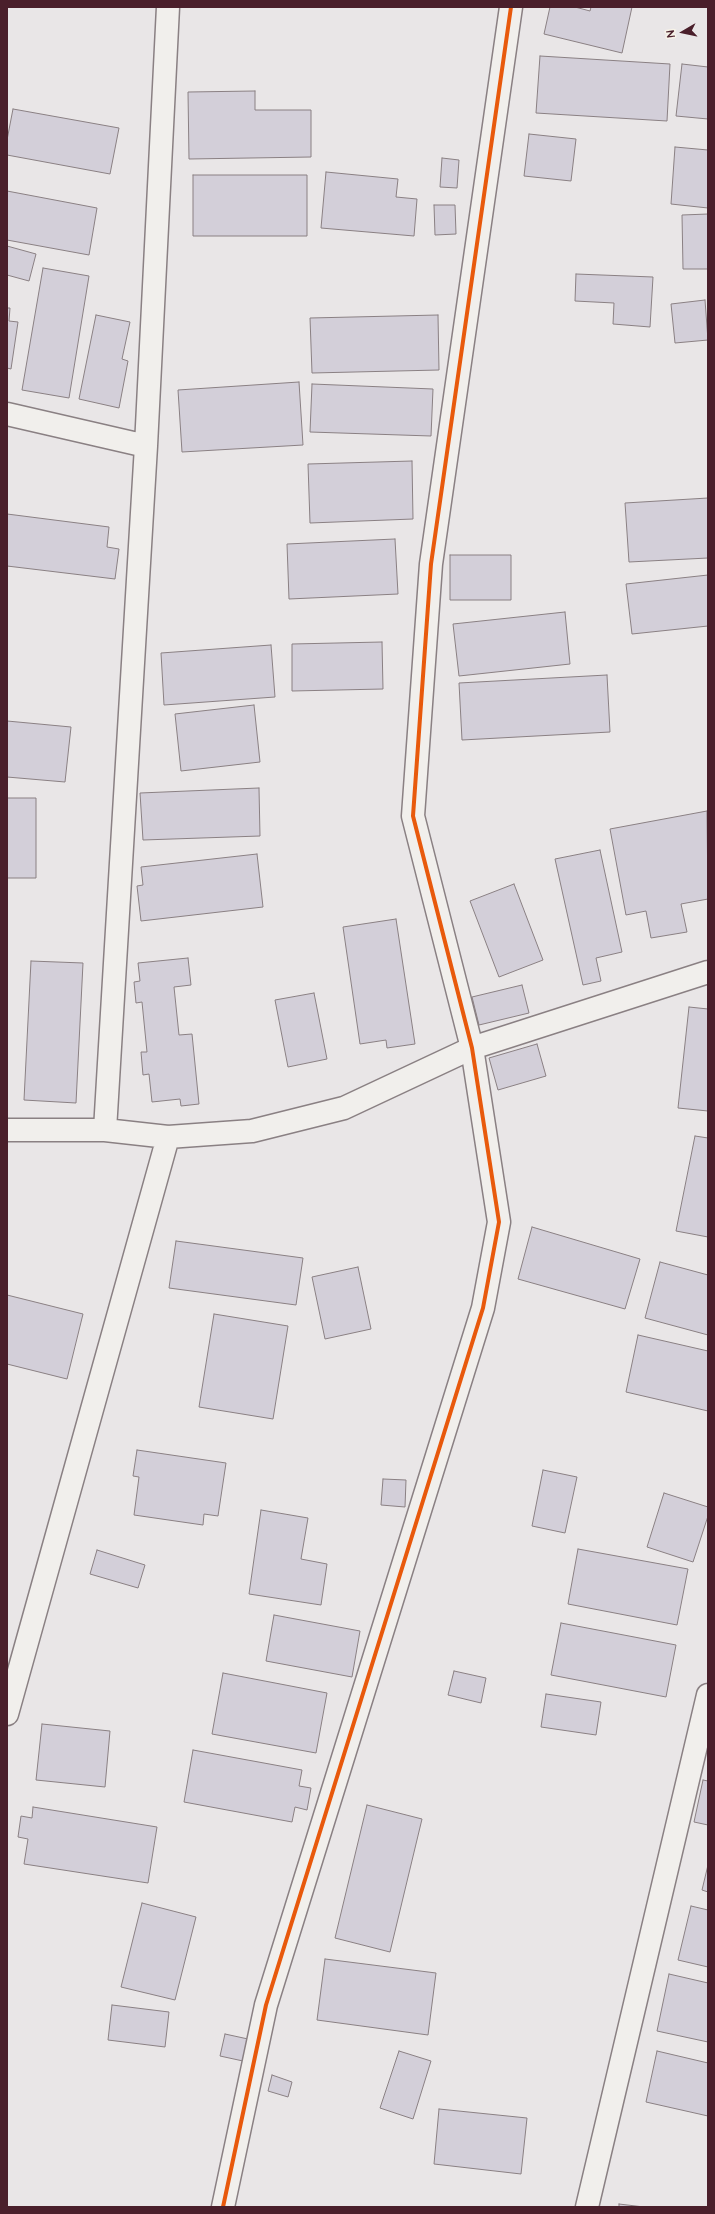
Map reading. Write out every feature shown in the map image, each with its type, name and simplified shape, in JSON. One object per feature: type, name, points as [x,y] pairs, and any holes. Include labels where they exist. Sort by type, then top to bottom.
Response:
[{"type":"street","points":[[104,1130],[146,446],[168,7]]},
{"type":"street","points":[[223,2207],[266,2005],[483,1308],[499,1222],[472,1048],[412,816],[430,564],[511,7]]},
{"type":"street","points":[[7,414],[146,446]]},
{"type":"street","points":[[7,1130],[104,1130],[168,1137],[252,1131],[344,1108],[472,1048],[708,972]]},
{"type":"street","points":[[7,1714],[168,1137]]},
{"type":"street","points":[[587,2207],[708,1695]]},
{"type":"building","points":[[550,7],[575,7],[590,11],[591,7],[632,7],[622,53],[544,34]]},
{"type":"building","points":[[540,56],[670,64],[667,121],[536,113]]},
{"type":"building","points":[[682,64],[708,67],[708,119],[676,116]]},
{"type":"building","points":[[255,91],[255,110],[311,110],[311,157],[189,159],[188,92]]},
{"type":"building","points":[[13,109],[119,128],[110,174],[7,155],[7,140]]},
{"type":"building","points":[[529,134],[576,139],[571,181],[524,176]]},
{"type":"building","points":[[675,147],[708,150],[708,208],[671,204]]},
{"type":"building","points":[[442,158],[459,160],[457,188],[440,187]]},
{"type":"building","points":[[326,172],[398,179],[396,197],[417,199],[414,236],[321,228]]},
{"type":"building","points":[[193,175],[307,175],[307,236],[193,236]]},
{"type":"building","points":[[7,191],[97,208],[89,255],[7,240]]},
{"type":"building","points":[[434,205],[455,205],[456,234],[435,235]]},
{"type":"building","points":[[708,214],[708,269],[683,269],[682,215]]},
{"type":"building","points":[[7,246],[36,254],[29,281],[7,275]]},
{"type":"building","points":[[43,268],[89,276],[69,398],[22,390]]},
{"type":"building","points":[[576,274],[653,277],[650,327],[613,324],[614,303],[575,301]]},
{"type":"building","points":[[705,300],[708,340],[675,343],[671,304]]},
{"type":"building","points":[[7,308],[10,308],[9,321],[18,322],[11,369],[7,368]]},
{"type":"building","points":[[96,315],[130,322],[122,359],[128,361],[119,408],[79,399]]},
{"type":"building","points":[[438,315],[439,370],[312,373],[310,318]]},
{"type":"building","points":[[299,382],[303,445],[182,452],[178,390]]},
{"type":"building","points":[[312,384],[433,389],[431,436],[310,432]]},
{"type":"building","points":[[412,461],[413,519],[310,523],[308,464]]},
{"type":"building","points":[[708,498],[708,558],[629,562],[625,503]]},
{"type":"building","points":[[7,514],[109,527],[107,547],[119,549],[115,579],[7,566]]},
{"type":"building","points":[[395,539],[398,594],[289,599],[287,544]]},
{"type":"building","points":[[450,555],[511,555],[511,600],[450,600]]},
{"type":"building","points":[[708,575],[708,626],[632,634],[626,584]]},
{"type":"building","points":[[565,612],[570,664],[459,676],[453,624]]},
{"type":"building","points":[[382,642],[383,689],[292,691],[292,644]]},
{"type":"building","points":[[271,645],[275,697],[164,705],[161,653]]},
{"type":"building","points":[[607,675],[610,732],[462,740],[459,683]]},
{"type":"building","points":[[254,705],[260,762],[181,771],[175,714]]},
{"type":"building","points":[[7,721],[71,727],[65,782],[7,777]]},
{"type":"building","points":[[259,788],[260,836],[143,840],[140,793]]},
{"type":"building","points":[[7,798],[36,798],[36,878],[7,878]]},
{"type":"building","points":[[707,811],[708,899],[681,904],[687,932],[651,938],[646,911],[626,915],[610,829]]},
{"type":"building","points":[[600,850],[622,952],[596,958],[601,981],[583,985],[555,859]]},
{"type":"building","points":[[257,854],[263,907],[141,921],[137,886],[143,885],[141,867]]},
{"type":"building","points":[[514,884],[543,960],[499,977],[470,901]]},
{"type":"building","points":[[396,919],[415,1044],[387,1048],[386,1040],[360,1044],[343,927]]},
{"type":"building","points":[[188,958],[191,985],[174,987],[179,1035],[192,1034],[199,1104],[181,1106],[180,1099],[152,1102],[149,1074],[143,1075],[141,1052],[147,1052],[142,1002],[136,1003],[134,982],[140,981],[138,963]]},
{"type":"building","points":[[31,961],[83,963],[76,1103],[24,1100]]},
{"type":"building","points":[[522,985],[529,1013],[479,1025],[472,997]]},
{"type":"building","points":[[314,993],[327,1059],[288,1067],[275,1000]]},
{"type":"building","points":[[689,1007],[708,1009],[708,1111],[678,1108]]},
{"type":"building","points":[[537,1044],[546,1076],[498,1090],[489,1058]]},
{"type":"building","points":[[695,1136],[708,1138],[708,1237],[676,1231]]},
{"type":"building","points":[[532,1227],[640,1259],[625,1309],[518,1279]]},
{"type":"building","points":[[176,1241],[303,1258],[296,1305],[169,1288]]},
{"type":"building","points":[[660,1262],[708,1275],[708,1335],[645,1318]]},
{"type":"building","points":[[358,1267],[371,1329],[325,1339],[312,1277]]},
{"type":"building","points":[[7,1295],[83,1314],[67,1379],[7,1364]]},
{"type":"building","points":[[214,1314],[288,1326],[273,1419],[199,1407]]},
{"type":"building","points":[[638,1335],[708,1351],[708,1411],[626,1392]]},
{"type":"building","points":[[137,1450],[226,1463],[218,1516],[204,1514],[203,1525],[134,1515],[139,1477],[133,1476]]},
{"type":"building","points":[[543,1470],[577,1477],[565,1533],[532,1526]]},
{"type":"building","points":[[383,1479],[406,1480],[405,1507],[381,1505]]},
{"type":"building","points":[[664,1493],[708,1507],[708,1516],[693,1562],[647,1547]]},
{"type":"building","points":[[261,1510],[308,1518],[301,1559],[327,1564],[321,1605],[249,1594]]},
{"type":"building","points":[[578,1549],[688,1569],[677,1625],[568,1604]]},
{"type":"building","points":[[97,1550],[145,1565],[138,1588],[90,1574]]},
{"type":"building","points":[[274,1615],[360,1631],[352,1677],[266,1661]]},
{"type":"building","points":[[561,1623],[676,1645],[666,1697],[551,1675]]},
{"type":"building","points":[[454,1671],[486,1678],[481,1703],[448,1695]]},
{"type":"building","points":[[223,1673],[327,1693],[316,1753],[212,1734]]},
{"type":"building","points":[[546,1694],[601,1702],[596,1735],[541,1727]]},
{"type":"building","points":[[42,1724],[110,1731],[105,1787],[36,1780]]},
{"type":"building","points":[[193,1750],[302,1770],[299,1786],[311,1788],[307,1810],[295,1807],[292,1822],[184,1802]]},
{"type":"building","points":[[703,1780],[708,1781],[708,1825],[694,1822]]},
{"type":"building","points":[[367,1805],[422,1819],[390,1952],[335,1938]]},
{"type":"building","points":[[33,1807],[157,1827],[148,1883],[24,1864],[28,1839],[18,1837],[21,1816],[32,1818]]},
{"type":"building","points":[[708,1865],[708,1892],[702,1890]]},
{"type":"building","points":[[142,1903],[196,1917],[175,2000],[121,1987]]},
{"type":"building","points":[[691,1906],[708,1910],[708,1967],[678,1960]]},
{"type":"building","points":[[325,1959],[436,1973],[428,2035],[317,2020]]},
{"type":"building","points":[[669,1974],[708,1983],[708,2042],[657,2031]]},
{"type":"building","points":[[112,2005],[169,2012],[165,2047],[108,2040]]},
{"type":"building","points":[[225,2034],[248,2039],[243,2061],[220,2056]]},
{"type":"building","points":[[399,2051],[431,2061],[413,2119],[380,2108]]},
{"type":"building","points":[[657,2051],[708,2063],[708,2116],[646,2102]]},
{"type":"building","points":[[272,2075],[292,2082],[288,2097],[268,2091]]},
{"type":"building","points":[[439,2109],[527,2118],[521,2174],[434,2164]]},
{"type":"building","points":[[619,2204],[644,2207],[619,2207]]},
{"type":"cycle path","points":[[223,2207],[266,2005],[483,1308],[499,1222],[472,1048],[413,816],[431,564],[511,7]]}]
